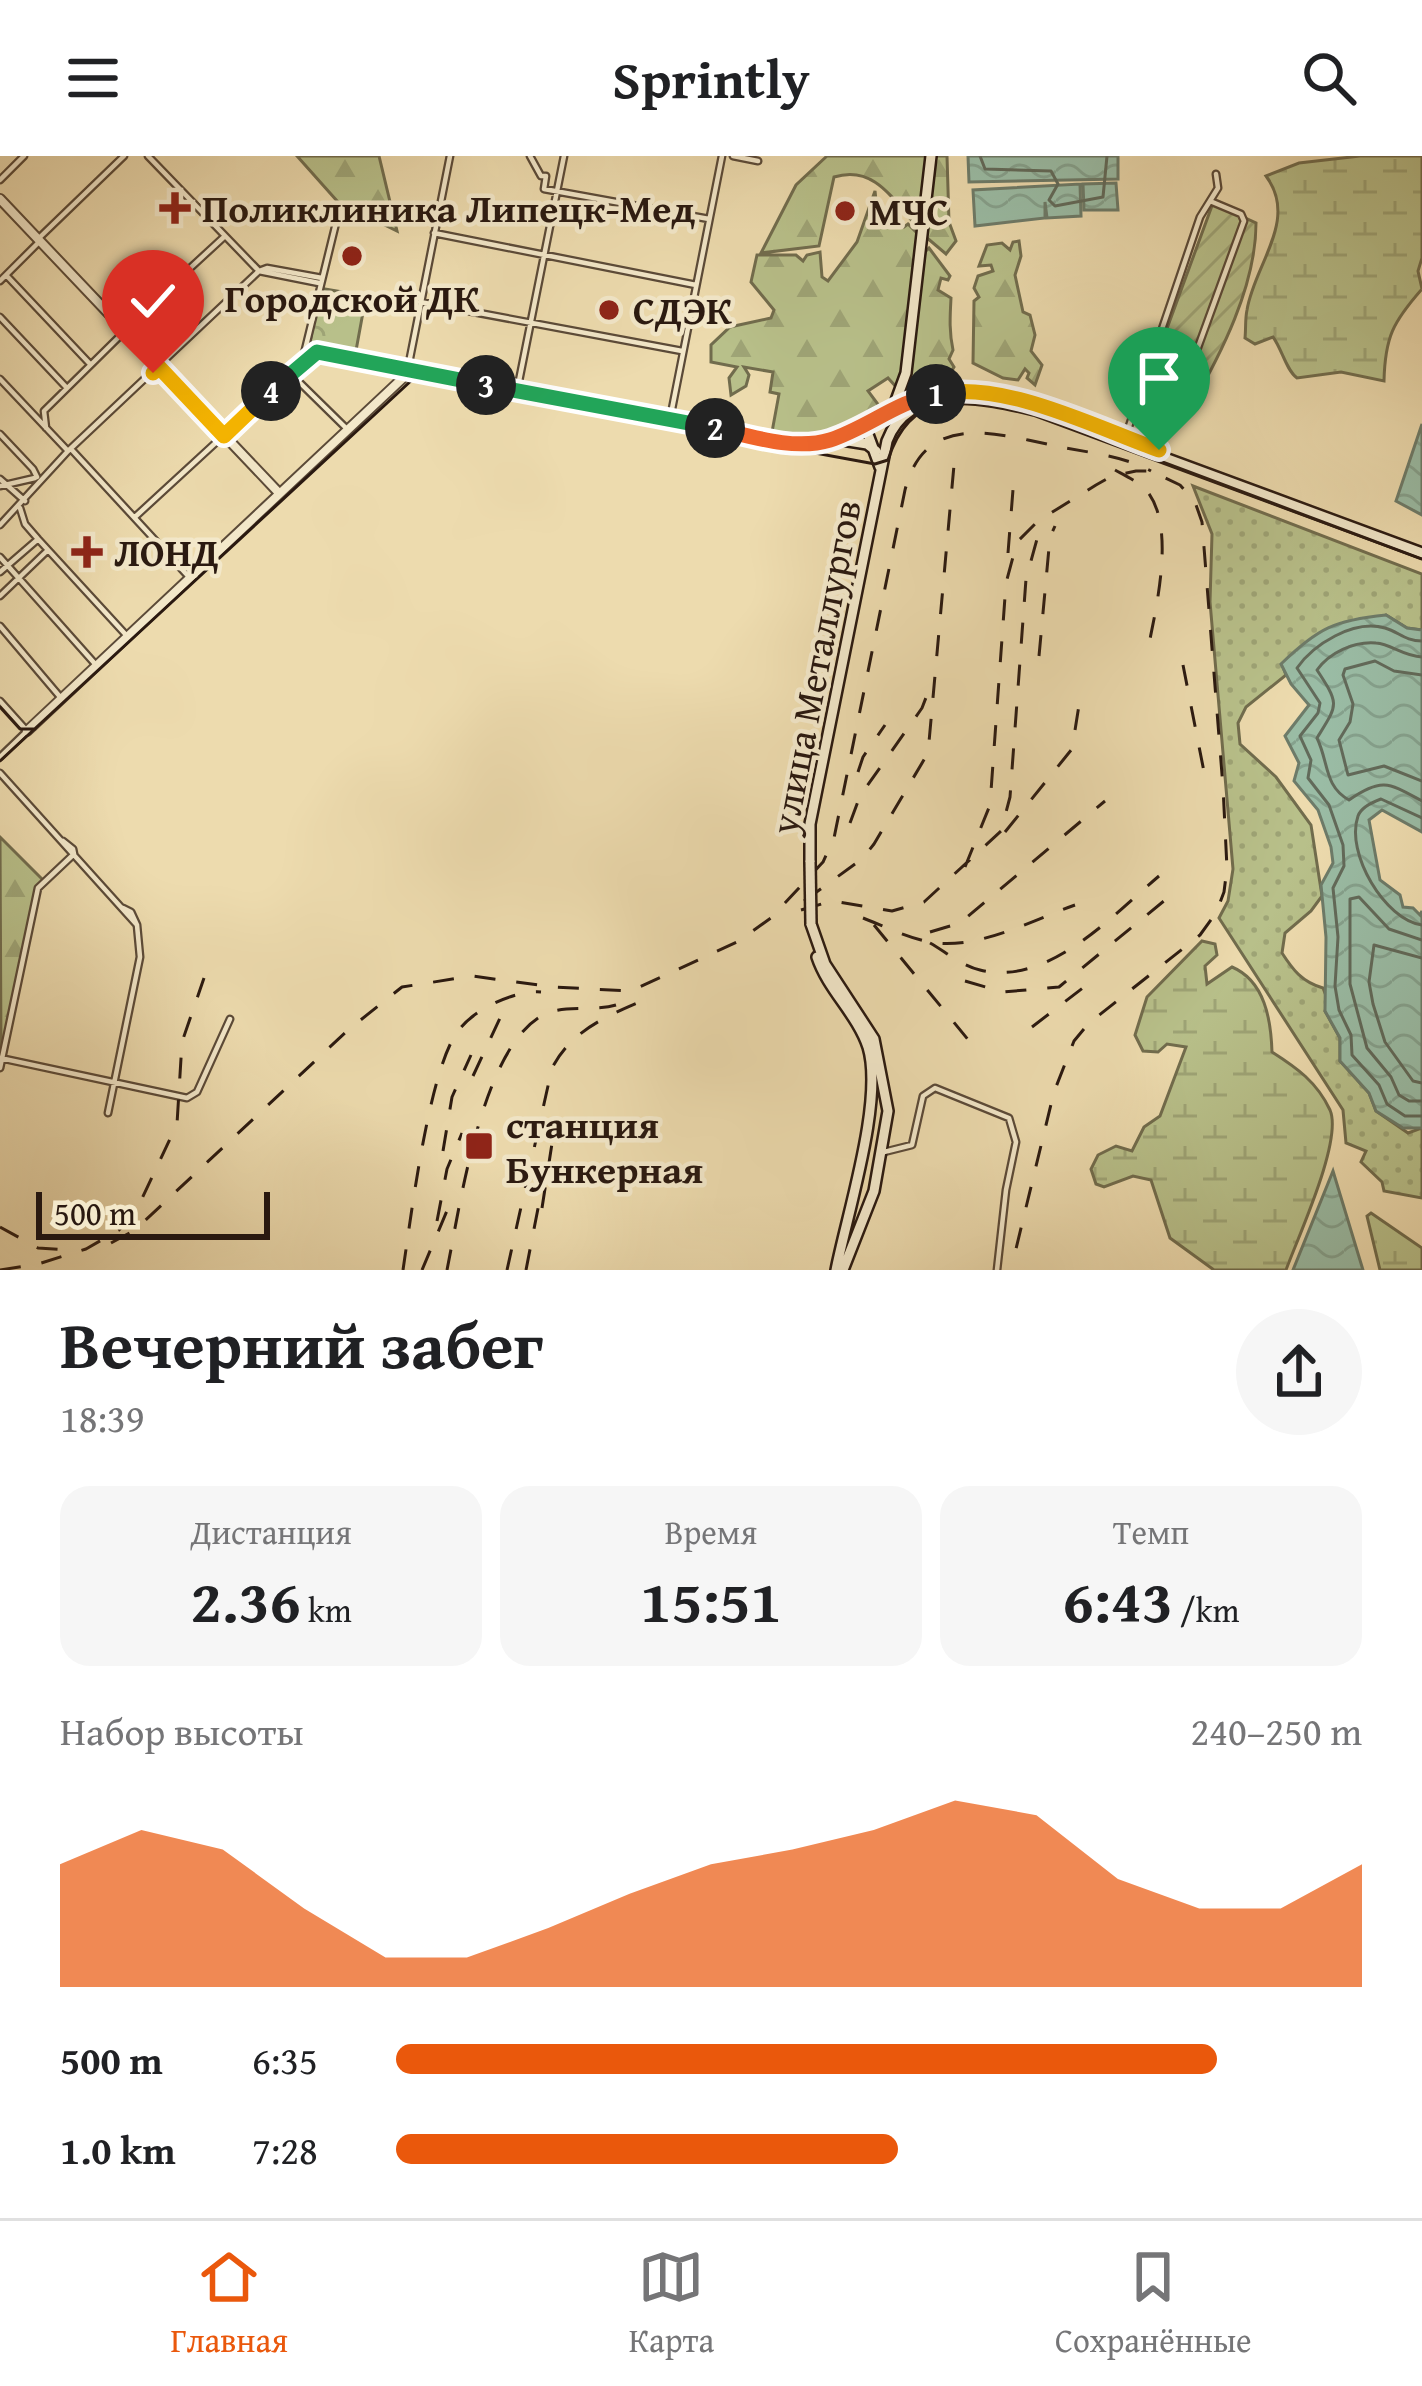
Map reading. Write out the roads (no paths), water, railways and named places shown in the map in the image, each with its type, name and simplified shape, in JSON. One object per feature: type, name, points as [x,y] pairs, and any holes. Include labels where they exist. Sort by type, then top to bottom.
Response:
[{"type":"main road","points":[[894,406],[906,374],[931,156]]},
{"type":"main road","points":[[906,374],[914,399],[908,414]]},
{"type":"main road","points":[[873,418],[914,399],[956,391],[1001,396],[1422,551]]},
{"type":"main road","points":[[890,433],[908,414],[936,400],[987,399],[1124,440]]},
{"type":"main road","points":[[873,418],[888,420],[890,433]]},
{"type":"main road","points":[[873,418],[872,440],[881,483]]},
{"type":"main road","name":"улица Металлургов","points":[[811,924],[810,824],[890,433]]},
{"type":"main road","points":[[842,440],[867,444],[878,453]]},
{"type":"main road","points":[[811,924],[820,968],[868,1050],[871,1092],[839,1270]]},
{"type":"main road","points":[[811,924],[825,964],[874,1039],[888,1111],[874,1192],[839,1270]]},
{"type":"main road","points":[[865,1129],[873,1126],[886,1132]]},
{"type":"main road","points":[[854,1182],[859,1189],[874,1192]]},
{"type":"street","points":[[0,180],[24,156]]},
{"type":"street","points":[[91,364],[3,278],[124,156]]},
{"type":"street","points":[[148,156],[259,272]]},
{"type":"street","points":[[0,757],[408,371],[450,156]]},
{"type":"street","points":[[530,156],[541,176],[546,176],[544,189],[709,219]]},
{"type":"street","points":[[517,391],[564,156]]},
{"type":"street","points":[[670,419],[722,156]]},
{"type":"street","points":[[733,156],[758,161]]},
{"type":"street","points":[[1124,440],[1200,218],[1218,188],[1216,174]]},
{"type":"street","points":[[0,199],[279,493]]},
{"type":"street","points":[[1156,350],[1193,361],[1244,221],[1241,214],[1210,201]]},
{"type":"street","points":[[135,518],[312,351],[334,217]]},
{"type":"street","points":[[434,233],[696,285]]},
{"type":"street","points":[[46,428],[44,411],[66,387],[225,236]]},
{"type":"street","points":[[0,525],[69,450],[259,272],[320,281]]},
{"type":"street","points":[[420,302],[682,351]]},
{"type":"street","points":[[0,317],[66,387]]},
{"type":"street","points":[[312,351],[796,444],[872,440],[890,433]]},
{"type":"street","points":[[291,374],[347,429]]},
{"type":"street","points":[[0,379],[190,577]]},
{"type":"street","points":[[825,442],[873,418]]},
{"type":"street","points":[[0,434],[37,477]]},
{"type":"street","points":[[2,483],[45,474]]},
{"type":"street","points":[[2,483],[25,500]]},
{"type":"street","points":[[19,507],[38,539],[128,636]]},
{"type":"street","points":[[0,572],[38,539]]},
{"type":"street","points":[[0,596],[48,550]]},
{"type":"street","points":[[0,557],[96,665]]},
{"type":"street","points":[[0,626],[62,698]]},
{"type":"street","points":[[0,701],[27,731]]},
{"type":"street","points":[[0,773],[137,925],[140,957],[108,1113]]},
{"type":"street","points":[[0,1068],[38,888],[74,854]]},
{"type":"street","points":[[1,1058],[179,1098],[193,1096],[230,1019]]},
{"type":"street","points":[[883,1152],[911,1145],[923,1096],[935,1088],[1010,1118],[1016,1142],[998,1270]]},
{"type":"street","points":[[886,1132],[899,1148]]},
{"type":"water","points":[[968,156],[1118,156],[1118,179],[969,182]]},
{"type":"water","points":[[1116,183],[1118,210],[1084,210],[1083,184]]},
{"type":"water","points":[[1080,184],[1081,216],[1047,218],[1045,202],[1045,218],[975,226],[973,190]]},
{"type":"water","points":[[1422,424],[1422,515],[1396,501]]},
{"type":"water","points":[[1386,615],[1407,628],[1422,630],[1422,832],[1382,810],[1369,820],[1380,880],[1400,895],[1403,907],[1420,915],[1422,911],[1422,1128],[1403,1128],[1376,1111],[1369,1093],[1340,1061],[1340,1038],[1325,1011],[1321,885],[1333,863],[1331,847],[1318,810],[1294,781],[1299,763],[1285,736],[1309,705],[1281,664],[1328,628]]},
{"type":"water","points":[[1333,1171],[1363,1270],[1293,1270]]},
{"type":"tram line","points":[[0,761],[413,379],[875,464],[888,460],[912,418],[928,408],[946,403],[988,405],[1034,414],[1422,559]]},
{"type":"tram line","points":[[0,707],[20,729],[35,729]]},
{"type":"railway","points":[[111,1243],[135,1230],[348,1030],[402,987],[472,976],[631,991],[737,942],[771,918],[823,862],[834,838],[905,490],[915,464],[930,447],[948,437],[990,434],[1107,456],[1151,471]]},
{"type":"railway","points":[[804,901],[862,859],[928,753],[954,465]]},
{"type":"railway","points":[[1115,470],[1147,491],[1161,525],[1161,568],[1148,649]]},
{"type":"railway","points":[[965,867],[990,805],[1006,583],[1017,542],[1038,521],[1112,476],[1151,471],[1180,485],[1195,502],[1202,522],[1223,787],[1224,892],[1200,935],[1088,1024],[1074,1041],[1054,1092],[1014,1257]]},
{"type":"railway","points":[[1008,553],[1014,477]]},
{"type":"railway","points":[[1039,656],[1050,537],[1055,526]]},
{"type":"railway","points":[[801,910],[832,901],[892,911],[924,902],[1001,831],[1010,797],[1026,579],[1037,539]]},
{"type":"railway","points":[[1183,665],[1207,787]]},
{"type":"railway","points":[[850,823],[860,796],[927,695]]},
{"type":"railway","points":[[1005,832],[1072,749],[1079,705]]},
{"type":"railway","points":[[858,772],[885,725]]},
{"type":"railway","points":[[930,932],[960,923],[1105,801]]},
{"type":"railway","points":[[930,943],[980,970],[1030,968],[1078,944],[1159,876]]},
{"type":"railway","points":[[965,981],[1003,992],[1059,987],[1170,896]]},
{"type":"railway","points":[[863,918],[918,939],[953,943],[1007,932],[1075,905]]},
{"type":"railway","points":[[874,925],[970,1042]]},
{"type":"railway","points":[[0,1270],[86,1249],[119,1230],[137,1209],[177,1124],[182,1042],[204,978]]},
{"type":"railway","points":[[1032,1027],[1084,987]]},
{"type":"railway","points":[[403,1270],[423,1145],[448,1050],[458,1031],[484,1008],[519,994],[541,992]]},
{"type":"railway","points":[[507,1270],[552,1068],[582,1033],[649,998]]},
{"type":"railway","points":[[447,1270],[477,1130],[504,1059],[522,1033],[543,1015],[616,1005]]},
{"type":"railway","points":[[473,1076],[501,1016]]},
{"type":"railway","points":[[443,1151],[452,1097],[471,1055]]},
{"type":"railway","points":[[437,1221],[447,1169],[462,1133]]},
{"type":"railway","points":[[542,1208],[553,1137]]},
{"type":"railway","points":[[526,1270],[541,1193]]},
{"type":"railway","points":[[422,1270],[449,1206]]},
{"type":"railway","points":[[0,1227],[38,1248],[68,1250]]},
{"type":"place","name":"Поликлиника Липецк-Мед","points":[[175,208]]},
{"type":"place","name":"МЧС","points":[[845,211]]},
{"type":"place","name":"Городской ДК","points":[[352,256]]},
{"type":"place","name":"СДЭК","points":[[609,310]]},
{"type":"place","name":"ЛОНД","points":[[87,552]]},
{"type":"place","name":"станция Бункерная","points":[[479,1146]]}]
